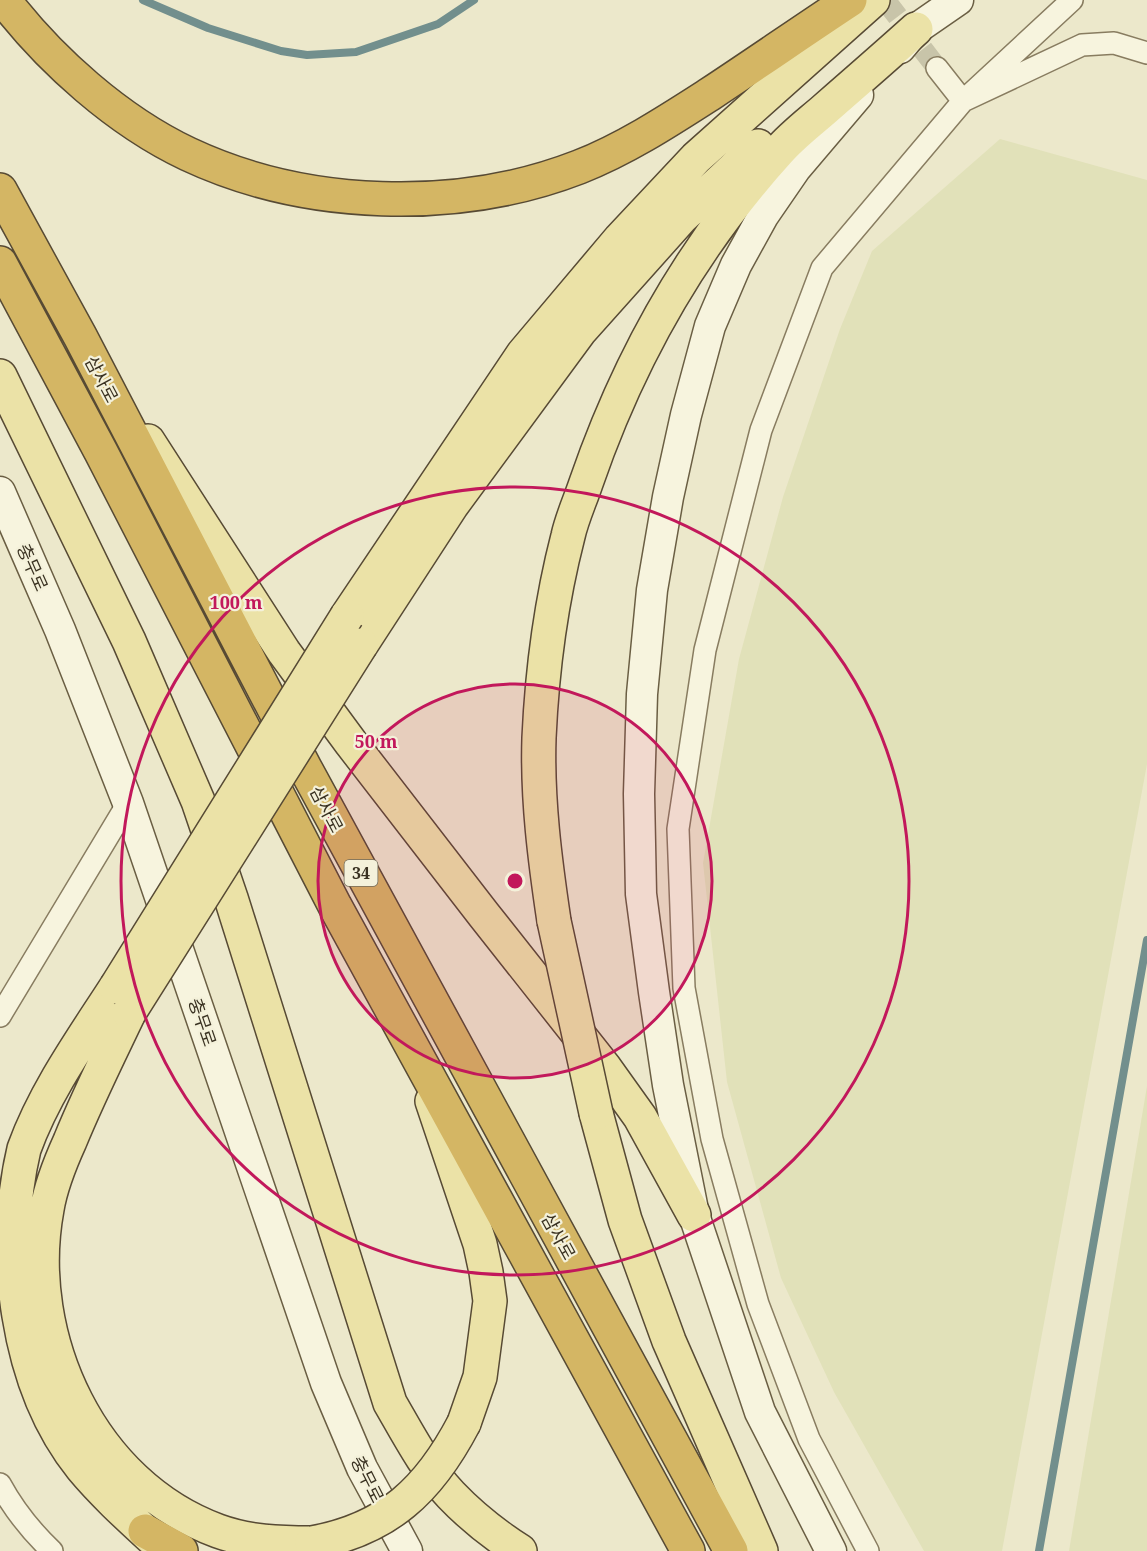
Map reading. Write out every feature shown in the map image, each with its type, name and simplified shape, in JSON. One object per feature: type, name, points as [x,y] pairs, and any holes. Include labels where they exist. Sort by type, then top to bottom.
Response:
[{"type":"highway","points":[[4,0],[42,46],[88,87],[132,122],[188,154],[246,176],[316,193],[388,199],[455,197],[515,187],[578,167],[626,145],[669,120],[850,0]]},
{"type":"highway","name":"삼사로","points":[[0,190],[80,336],[310,778],[731,1551]]},
{"type":"highway","name":"삼사로","points":[[0,263],[101,452],[335,906],[688,1551]]},
{"type":"highway","points":[[156,1541],[181,1551]]},
{"type":"main road","points":[[156,1541],[111,1500],[81,1466],[59,1434],[36,1390],[20,1344],[11,1297],[8,1255],[9,1209],[15,1175],[24,1147],[61,1072],[122,1000],[354,630],[523,354],[620,239],[696,158],[873,0]]},
{"type":"main road","points":[[354,630],[452,505],[580,331],[681,218],[772,132],[916,29]]},
{"type":"main road","points":[[761,1551],[669,1341],[625,1220],[596,1113],[554,921],[544,857],[539,740],[548,643],[568,535],[596,452],[646,341],[681,279],[742,192],[781,148],[916,29]]},
{"type":"main road","points":[[80,336],[245,588],[284,652],[477,906],[605,1068],[640,1117],[694,1215]]},
{"type":"main road","points":[[0,376],[129,641],[198,801],[231,898],[390,1403],[418,1449],[450,1494],[479,1521],[520,1551]]},
{"type":"main road","points":[[122,1000],[78,1122],[54,1180],[42,1244],[42,1279],[46,1311],[61,1367],[71,1391],[100,1442],[132,1476],[166,1505],[219,1532],[253,1540],[312,1543],[358,1531],[398,1508],[421,1488],[442,1462],[465,1423],[480,1377],[490,1301],[480,1244],[416,1053]]},
{"type":"street","points":[[831,1551],[760,1412],[694,1215],[668,1085],[641,894],[639,794],[642,694],[652,590],[668,497],[686,414],[710,326],[736,265],[763,216],[796,168],[830,127],[916,29],[957,0]]},
{"type":"street","points":[[868,1551],[809,1439],[758,1304],[712,1138],[684,988],[678,829],[705,650],[761,430],[822,268],[963,101],[1072,0]]},
{"type":"street","points":[[963,101],[1082,45],[1114,44],[1147,53]]},
{"type":"street","points":[[938,68],[963,101]]},
{"type":"street","name":"충무로","points":[[0,492],[60,630],[128,803],[326,1383],[362,1468],[407,1551]]},
{"type":"street","points":[[0,1016],[128,803]]},
{"type":"street","points":[[0,1484],[7,1497],[40,1540],[52,1551]]},
{"type":"green space","points":[[1000,139],[1147,180],[1147,764],[1002,1551],[924,1551],[834,1392],[781,1278],[727,1082],[703,863],[739,659],[783,497],[840,329],[872,251]]},
{"type":"green space","points":[[1147,1086],[1147,1551],[1069,1551]]},
{"type":"waterway","points":[[143,0],[208,28],[281,51],[307,55],[356,52],[438,24],[474,0]]},
{"type":"waterway","points":[[1039,1551],[1147,940]]},
{"type":"tunnel","points":[[885,0],[937,68]]}]
